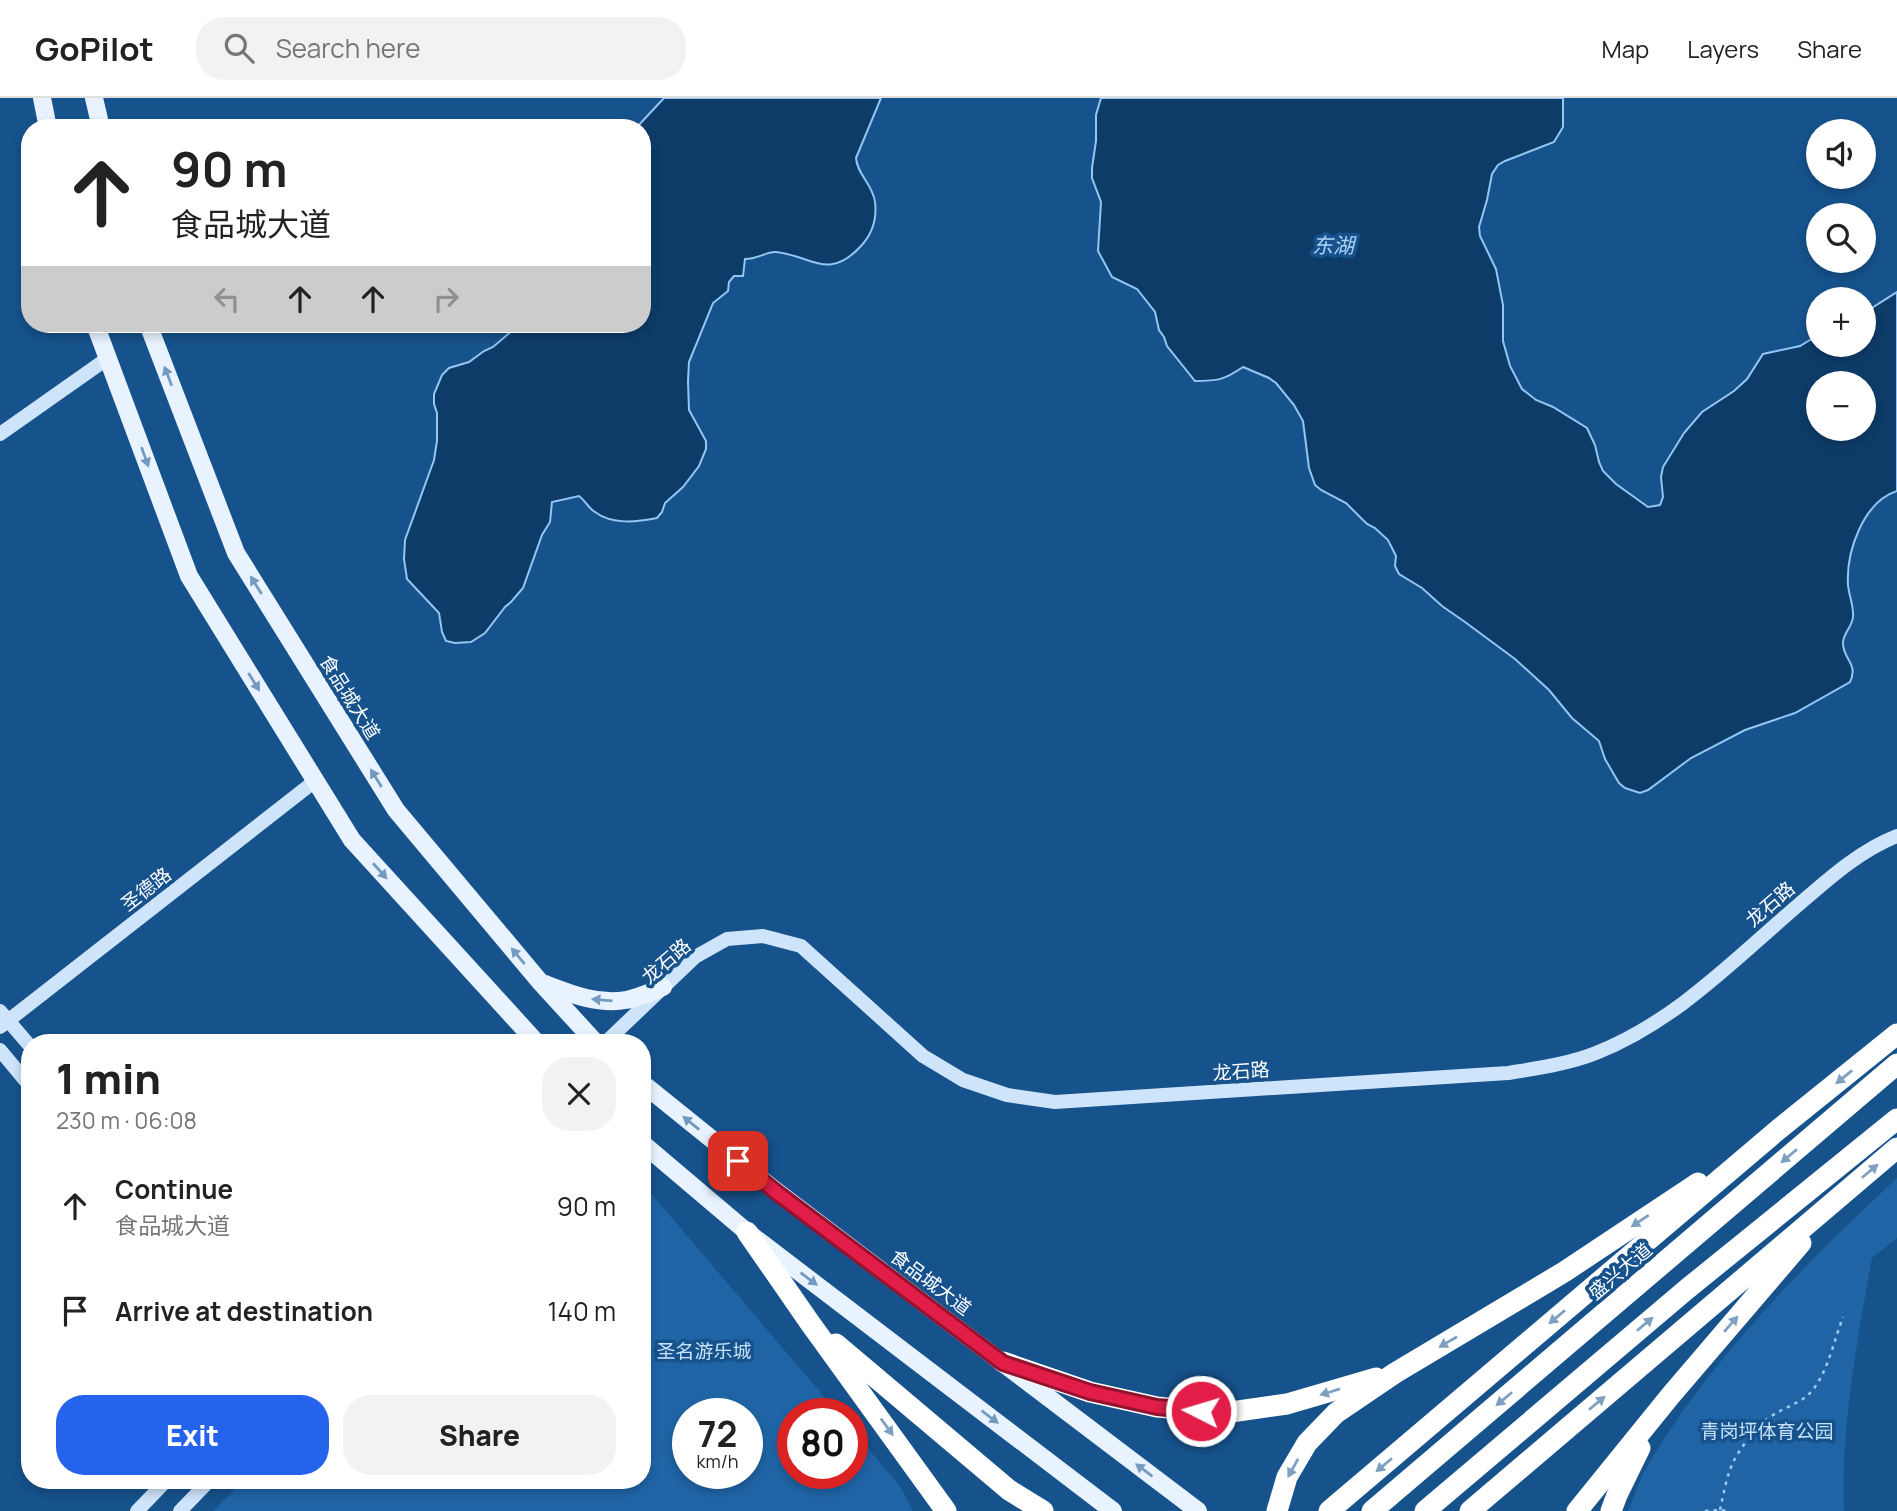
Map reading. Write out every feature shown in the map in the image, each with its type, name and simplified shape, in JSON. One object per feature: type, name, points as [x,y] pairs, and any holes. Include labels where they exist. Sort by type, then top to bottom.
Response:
[{"type":"highway","points":[[1329,1511],[1779,1129],[1897,1034]]},
{"type":"highway","name":"盛兴大道","points":[[1372,1511],[1897,1065]]},
{"type":"highway","points":[[1425,1511],[1687,1289],[1897,1119]]},
{"type":"highway","points":[[1277,1511],[1287,1477],[1307,1443],[1336,1413],[1395,1373],[1564,1272],[1779,1129]]},
{"type":"highway","points":[[1470,1511],[1897,1148]]},
{"type":"highway","points":[[1577,1511],[1671,1395],[1843,1194]]},
{"type":"highway","points":[[747,1232],[946,1511]]},
{"type":"highway","points":[[810,1323],[1009,1490],[1043,1511]]},
{"type":"highway","points":[[1003,1363],[1090,1392],[1157,1407],[1224,1413],[1287,1405],[1395,1373]]},
{"type":"highway","points":[[1611,1511],[1633,1461],[1671,1395]]},
{"type":"main road","points":[[42,98],[46,119]]},
{"type":"main road","points":[[94,98],[99,119]]},
{"type":"main road","points":[[98,333],[189,576],[352,841],[529,1034]]},
{"type":"main road","name":"食品城大道","points":[[151,333],[236,553],[396,810],[541,983],[588,1034]]},
{"type":"main road","points":[[541,983],[599,1001],[627,1000],[663,987]]},
{"type":"main road","name":"食品城大道","points":[[651,1090],[776,1192],[1198,1511]]},
{"type":"main road","points":[[651,1151],[747,1232],[1113,1511]]},
{"type":"street","points":[[0,434],[108,358]]},
{"type":"street","name":"圣德路","points":[[3,1019],[315,781]]},
{"type":"street","name":"龙石路","points":[[614,1034],[695,957],[727,939],[763,936],[801,946],[923,1056],[963,1080],[1007,1095],[1055,1102],[1508,1073],[1556,1065],[1596,1053],[1645,1030],[1682,1005],[1860,855],[1897,836]]},
{"type":"street","points":[[3,1019],[21,1037]]},
{"type":"street","points":[[0,1050],[21,1075]]},
{"type":"street","points":[[137,1511],[158,1489]]},
{"type":"street","points":[[180,1511],[201,1489]]},
{"type":"path","points":[[1720,1510],[1729,1470],[1738,1450],[1770,1417],[1802,1401],[1815,1387],[1843,1317]]},
{"type":"path","points":[[1705,1511],[1727,1511]]},
{"type":"green space","name":"青岗坪体育公园","points":[[1897,1178],[1897,1238],[1872,1258],[1856,1352],[1845,1447],[1844,1511],[1628,1511],[1644,1472],[1672,1427],[1730,1351],[1795,1278]]},
{"type":"green space","name":"圣名游乐城","points":[[651,1194],[825,1398],[777,1398],[777,1489],[868,1489],[868,1449],[900,1486],[913,1511],[213,1511],[235,1489],[651,1489]]},
{"type":"water","points":[[664,98],[881,98],[856,158],[874,196],[873,226],[861,246],[839,262],[820,264],[776,252],[745,259],[743,276],[734,276],[729,282],[728,291],[713,303],[689,362],[689,410],[706,441],[706,449],[699,466],[683,487],[665,503],[657,518],[641,521],[609,519],[593,510],[579,496],[552,502],[550,522],[542,535],[523,588],[485,633],[471,642],[446,641],[439,613],[407,579],[404,559],[405,540],[434,460],[437,413],[434,394],[442,375],[449,368],[469,362],[509,333],[651,333],[651,119],[644,119]]},
{"type":"water","name":"东湖","points":[[1101,98],[1563,98],[1563,127],[1554,142],[1505,161],[1498,165],[1492,174],[1479,227],[1480,236],[1496,269],[1503,305],[1503,341],[1510,366],[1522,389],[1536,400],[1587,428],[1603,471],[1648,507],[1660,505],[1663,497],[1663,467],[1684,433],[1702,412],[1747,379],[1763,354],[1806,342],[1806,357],[1876,357],[1876,305],[1897,292],[1897,491],[1885,497],[1866,517],[1850,558],[1848,585],[1853,617],[1843,648],[1853,670],[1850,682],[1795,713],[1745,730],[1691,758],[1648,790],[1640,793],[1625,788],[1619,783],[1605,759],[1599,741],[1572,718],[1549,690],[1515,659],[1442,606],[1422,588],[1399,574],[1395,566],[1396,556],[1388,540],[1346,503],[1315,485],[1309,468],[1303,421],[1276,383],[1243,367],[1220,379],[1195,381],[1167,346],[1159,330],[1155,312],[1137,289],[1112,277],[1098,251],[1101,202],[1092,178],[1096,115]]},
{"type":"route","points":[[738,1161],[1003,1363],[1090,1392],[1157,1407],[1201,1411]]}]
